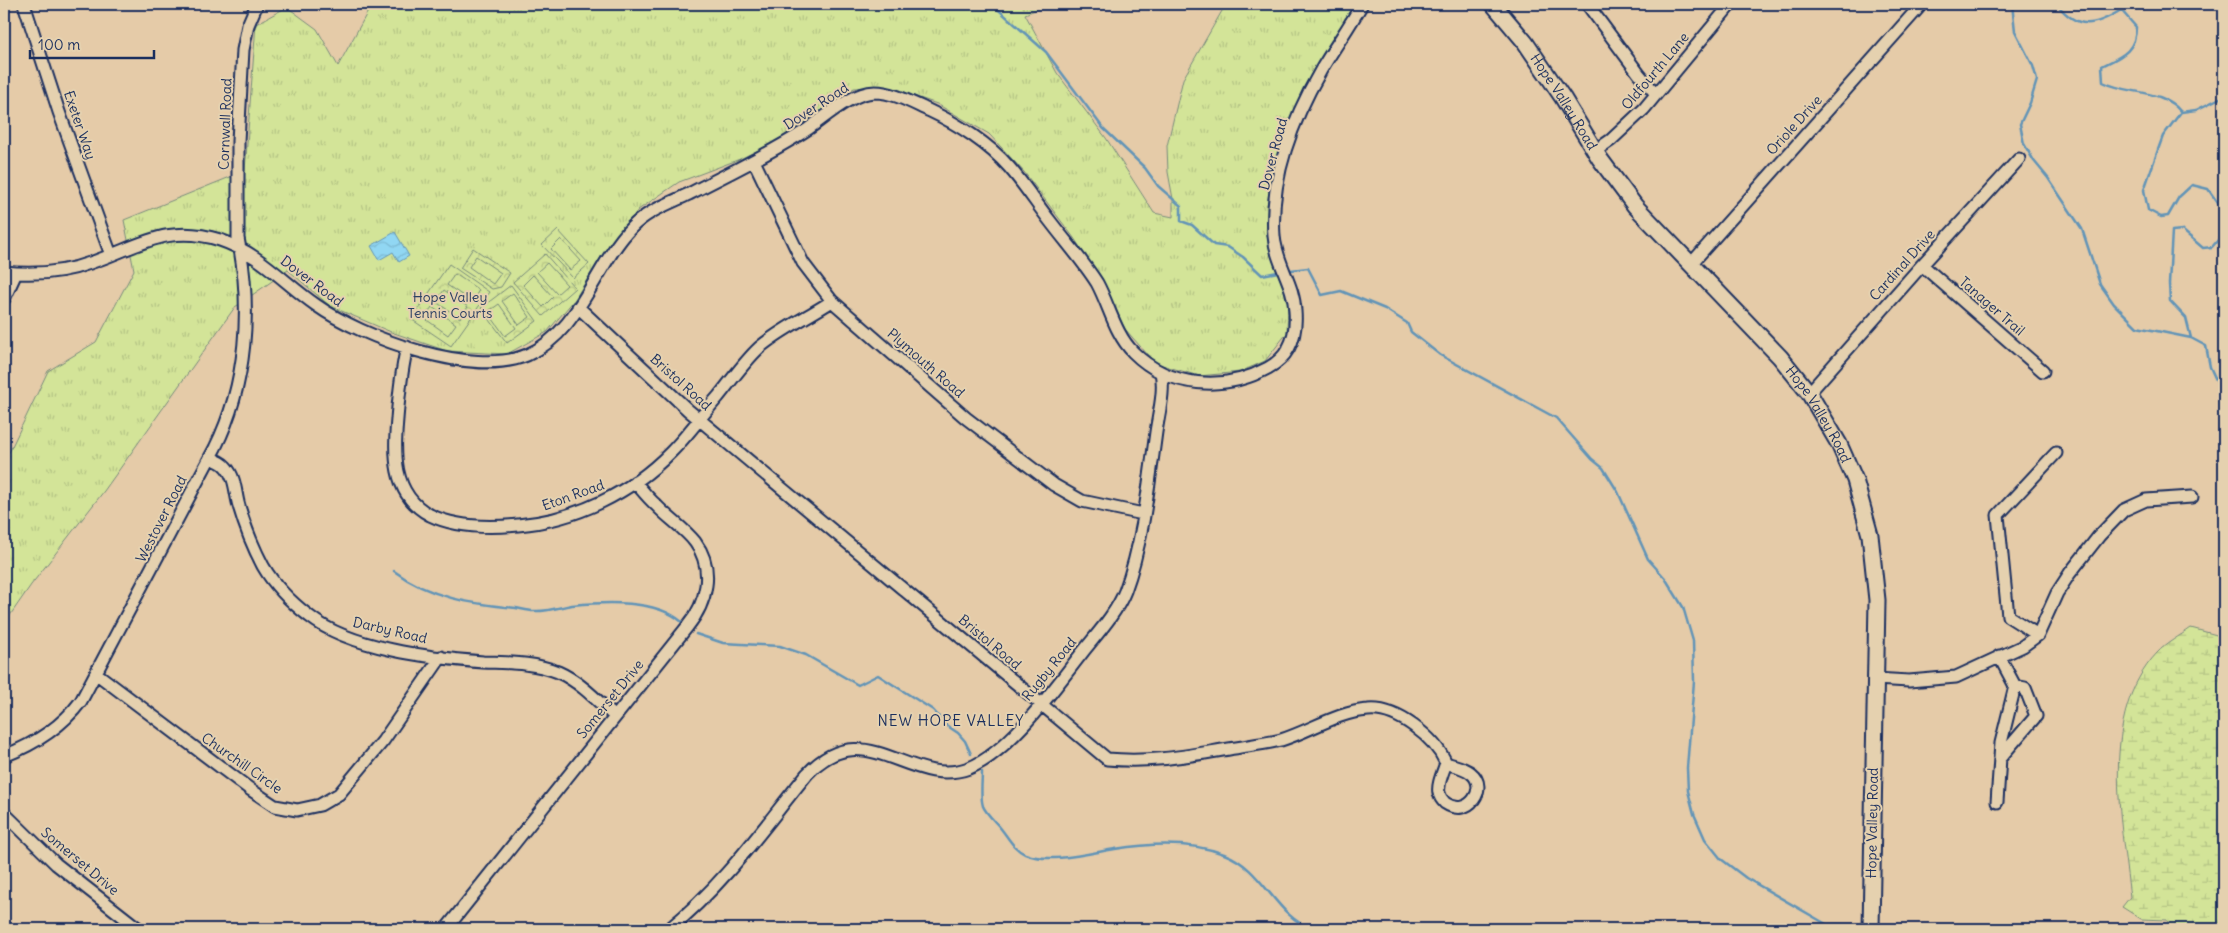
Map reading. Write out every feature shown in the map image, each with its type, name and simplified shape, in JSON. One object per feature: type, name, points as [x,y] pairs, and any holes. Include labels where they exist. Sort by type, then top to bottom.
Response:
[{"type":"main road","name":"Hope Valley Road","points":[[1493,4],[1525,42],[1548,74],[1595,151],[1635,206],[1780,357],[1809,393],[1827,421],[1847,460],[1866,515],[1877,600],[1871,927]]},
{"type":"street","name":"Exeter Way","points":[[24,4],[62,121],[111,255]]},
{"type":"street","name":"Cornwall Road","points":[[240,247],[238,238],[238,141],[242,59],[248,25],[257,4]]},
{"type":"street","name":"Dover Road","points":[[4,272],[59,270],[87,264],[141,241],[171,234],[204,236],[240,247],[261,260],[300,294],[357,329],[407,347],[456,360],[478,361],[519,358],[537,349],[554,337],[578,306],[618,244],[633,226],[656,209],[754,161],[862,94],[884,92],[937,114],[990,149],[1006,164],[1082,261],[1104,297],[1127,345],[1137,356],[1161,372],[1197,383],[1223,383],[1272,366],[1292,343],[1296,322],[1293,291],[1278,254],[1274,234],[1275,205],[1279,181],[1290,136],[1302,106],[1323,67],[1362,4]]},
{"type":"street","points":[[1587,4],[1656,94]]},
{"type":"street","name":"Oldfourth Lane","points":[[1595,151],[1630,123],[1656,94],[1726,5]]},
{"type":"street","name":"Oriole Drive","points":[[1690,265],[1920,5]]},
{"type":"street","name":"Cardinal Drive","points":[[1809,393],[1922,264],[2019,159]]},
{"type":"street","name":"Plymouth Road","points":[[754,161],[803,264],[832,301],[966,418],[1054,485],[1082,501],[1143,514]]},
{"type":"street","name":"Westover Road","points":[[4,756],[36,742],[57,727],[74,711],[98,674],[210,458],[229,416],[244,350],[244,308],[240,247]]},
{"type":"street","name":"Tanager Trail","points":[[1922,264],[2043,371]]},
{"type":"street","points":[[4,299],[16,273]]},
{"type":"street","name":"Eton Road","points":[[407,347],[400,386],[394,455],[401,484],[415,503],[428,514],[447,521],[473,526],[528,524],[556,519],[585,509],[618,494],[635,482],[671,452],[759,348],[832,301]]},
{"type":"street","name":"Bristol Road","points":[[578,306],[699,419],[1107,759],[1163,760],[1279,740],[1335,719],[1369,710],[1388,714],[1410,723],[1432,742],[1446,763]]},
{"type":"street","name":"Rugby Road","points":[[669,929],[690,913],[711,893],[807,774],[825,758],[842,750],[861,749],[926,768],[948,772],[958,771],[970,768],[990,756],[1016,733],[1119,604],[1125,591],[1137,551],[1163,383],[1161,372]]},
{"type":"street","points":[[2038,635],[2008,616],[1998,515],[2056,453]]},
{"type":"street","name":"Darby Road","points":[[210,458],[222,463],[232,476],[246,529],[264,567],[278,586],[306,614],[334,631],[363,642],[441,657],[526,663],[556,671],[577,684],[614,716]]},
{"type":"street","name":"Somerset Drive","points":[[446,929],[614,716],[691,622],[704,600],[707,584],[703,557],[695,542],[655,505],[635,482]]},
{"type":"street","points":[[1875,679],[1909,680],[1956,677],[2023,646],[2038,635],[2057,593],[2070,573],[2099,536],[2124,510],[2146,500],[2192,496]]},
{"type":"street","points":[[1997,802],[2001,743],[2015,686],[1999,656]]},
{"type":"street","name":"Churchill Circle","points":[[98,674],[250,790],[275,806],[297,810],[320,805],[339,794],[383,741],[441,657]]},
{"type":"street","points":[[2000,758],[2036,716],[2024,688],[2015,686]]},
{"type":"street","name":"Somerset Drive","points":[[4,813],[56,864],[139,929]]},
{"type":"green space","points":[[372,4],[1050,4],[1025,14],[1057,73],[1106,138],[1154,213],[1173,217],[1173,199],[1168,172],[1167,146],[1183,79],[1226,4],[1355,4],[1308,85],[1282,143],[1273,173],[1267,204],[1267,234],[1270,250],[1284,288],[1288,310],[1287,333],[1265,361],[1240,372],[1199,376],[1155,363],[1125,329],[1107,289],[1074,238],[1024,172],[989,134],[937,104],[888,87],[854,88],[791,134],[740,159],[679,182],[638,210],[602,255],[575,299],[547,332],[507,354],[447,351],[391,332],[330,306],[288,270],[235,307],[104,491],[31,585],[4,624],[4,463],[48,371],[96,342],[134,270],[124,220],[245,171],[256,24],[287,7],[317,29],[338,66]]},
{"type":"green space","points":[[558,230],[589,264],[573,278],[542,245]]},
{"type":"green space","points":[[561,239],[581,261],[570,270],[551,249]]},
{"type":"green space","name":"Hope Valley Tennis Courts","points":[[473,248],[510,273],[501,287],[492,289],[460,268]]},
{"type":"green space","name":"Hope Valley Tennis Courts","points":[[545,254],[575,288],[543,316],[513,282]]},
{"type":"green space","points":[[476,256],[501,273],[493,284],[469,267]]},
{"type":"green space","points":[[547,263],[567,285],[557,294],[537,272]]},
{"type":"green space","name":"Hope Valley Tennis Courts","points":[[449,264],[489,292],[451,346],[411,319]]},
{"type":"green space","points":[[455,274],[479,290],[472,302],[447,285]]},
{"type":"green space","points":[[533,275],[553,297],[543,307],[523,285]]},
{"type":"green space","name":"Hope Valley Tennis Courts","points":[[511,285],[537,321],[507,343],[481,308]]},
{"type":"green space","points":[[444,290],[468,307],[460,318],[436,302]]},
{"type":"green space","points":[[513,293],[530,317],[519,325],[502,301]]},
{"type":"green space","points":[[499,304],[516,328],[505,336],[488,312]]},
{"type":"green space","points":[[432,307],[456,324],[448,335],[424,318]]},
{"type":"green space","points":[[2191,628],[2224,637],[2224,929],[2171,929],[2167,920],[2141,919],[2122,907],[2130,897],[2122,835],[2118,769],[2121,737],[2127,706],[2139,678],[2157,653]]},
{"type":"water","points":[[395,232],[409,256],[399,262],[393,252],[379,260],[371,246]]},
{"type":"waterway","points":[[992,4],[1046,52],[1103,128],[1145,168],[1158,186],[1181,206],[1181,221],[1192,225],[1214,245],[1228,247],[1243,257],[1262,275],[1278,272]]},
{"type":"waterway","points":[[2012,4],[2015,31],[2033,66],[2037,80],[2030,103],[2020,124],[2024,144],[2082,229],[2100,284],[2114,304],[2137,327],[2191,338]]},
{"type":"waterway","points":[[2057,4],[2072,18],[2086,23],[2102,20],[2121,10],[2136,27],[2134,42],[2122,56],[2102,66],[2103,82],[2123,89],[2155,95],[2173,104],[2181,112]]},
{"type":"waterway","points":[[2181,112],[2196,110],[2224,96]]},
{"type":"waterway","points":[[2181,112],[2163,136],[2144,190],[2148,210],[2161,217],[2168,216],[2179,197],[2192,185],[2208,189],[2220,206],[2224,221]]},
{"type":"waterway","points":[[2224,233],[2212,247],[2203,248],[2182,230],[2172,231],[2169,284],[2170,301],[2186,318],[2191,338],[2206,346],[2210,367],[2224,397]]},
{"type":"waterway","points":[[1291,270],[1308,268],[1322,295],[1341,291],[1385,309],[1407,323],[1411,332],[1440,355],[1556,418],[1592,459],[1603,468],[1618,492],[1648,559],[1665,578],[1683,607],[1693,641],[1694,681],[1687,768],[1688,791],[1694,814],[1705,839],[1721,859],[1746,878],[1826,924]]},
{"type":"waterway","points":[[394,571],[422,588],[468,602],[530,611],[585,604],[630,604],[658,609],[682,622]]},
{"type":"waterway","points":[[696,634],[723,643],[780,646],[806,655],[858,685],[878,675],[933,710],[946,725],[958,733],[965,741],[971,754]]},
{"type":"waterway","points":[[982,772],[984,809],[1015,847],[1025,854],[1035,857],[1057,858],[1129,847],[1170,844],[1211,850],[1238,861],[1249,870],[1289,914],[1299,923],[1312,929]]},
{"type":"waterway","points":[[1810,929],[1834,924],[1846,925],[1857,929]]},
{"type":"district","name":"NEW HOPE VALLEY","points":[[951,721]]}]
